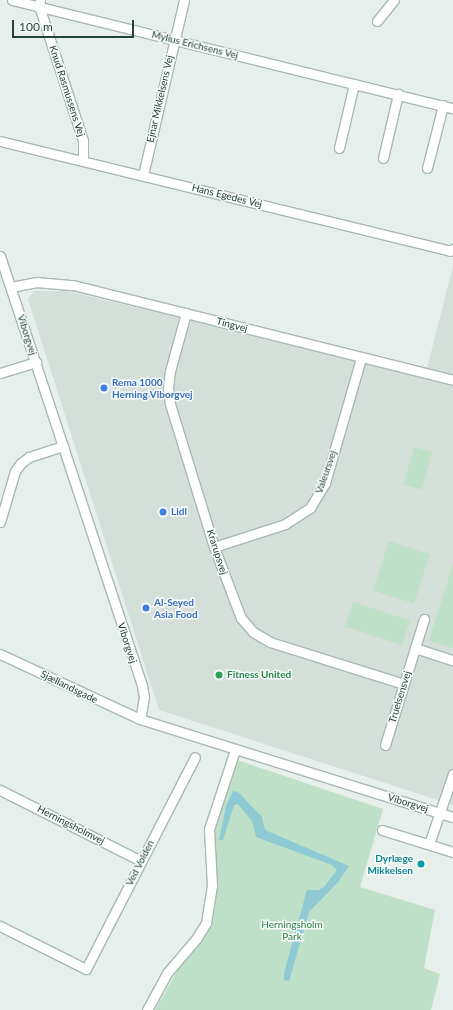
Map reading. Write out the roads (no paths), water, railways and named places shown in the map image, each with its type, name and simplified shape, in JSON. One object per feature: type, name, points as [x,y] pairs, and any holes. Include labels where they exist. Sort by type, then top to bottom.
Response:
[{"type":"street","name":"Mylius Erichsens Vej","points":[[12,0],[39,3],[174,40],[453,108]]},
{"type":"street","name":"Ejnar Mikkelsens Vej","points":[[143,175],[184,0]]},
{"type":"street","points":[[377,21],[394,0]]},
{"type":"street","name":"Knud Rasmussens Vej","points":[[39,3],[83,141],[83,161]]},
{"type":"street","points":[[339,148],[354,84]]},
{"type":"street","points":[[383,158],[398,94]]},
{"type":"street","points":[[427,168],[443,106]]},
{"type":"street","name":"Hans Egedes Vej","points":[[0,141],[450,251],[453,249]]},
{"type":"street","name":"Viborgvej","points":[[0,256],[142,686],[144,697],[140,719],[453,817]]},
{"type":"street","name":"Tingvej","points":[[11,287],[36,282],[72,285],[453,380]]},
{"type":"street","name":"Krarupsvej","points":[[186,313],[168,388],[170,404],[214,547],[233,601],[241,618],[253,632],[270,642],[404,684]]},
{"type":"street","name":"Valeursvej","points":[[214,547],[285,524],[310,508],[325,483],[361,358]]},
{"type":"street","points":[[0,373],[36,362]]},
{"type":"street","points":[[0,522],[15,472],[20,463],[29,457],[63,446]]},
{"type":"street","name":"Truelsensvej","points":[[385,746],[424,619]]},
{"type":"street","points":[[415,648],[453,660]]},
{"type":"street","name":"Sjællandsgade","points":[[0,654],[140,719]]},
{"type":"street","points":[[148,1010],[167,973],[196,939],[206,923],[212,886],[209,829],[235,750]]},
{"type":"street","name":"Ved Volden","points":[[0,926],[86,969],[195,757]]},
{"type":"street","points":[[429,844],[453,774]]},
{"type":"street","name":"Herningsholmvej","points":[[0,790],[141,861]]},
{"type":"street","points":[[382,830],[453,852]]},
{"type":"water","points":[[233,791],[238,792],[262,817],[265,830],[349,866],[339,881],[309,912],[289,981],[284,980],[284,973],[307,890],[318,890],[324,887],[337,870],[332,865],[256,837],[252,821],[238,804],[234,805],[223,840],[219,840],[226,806]]},
{"type":"place","name":"Rema 1000 Herning Viborgvej","points":[[104,388]]},
{"type":"place","name":"Lidl","points":[[163,512]]},
{"type":"place","name":"Al-Seyed Asia Food","points":[[146,608]]},
{"type":"place","name":"Fitness United","points":[[219,675]]},
{"type":"place","name":"Dyrlæge Mikkelsen","points":[[421,864]]},
{"type":"park label","name":"Herningsholm Park","points":[[292,930]]}]
